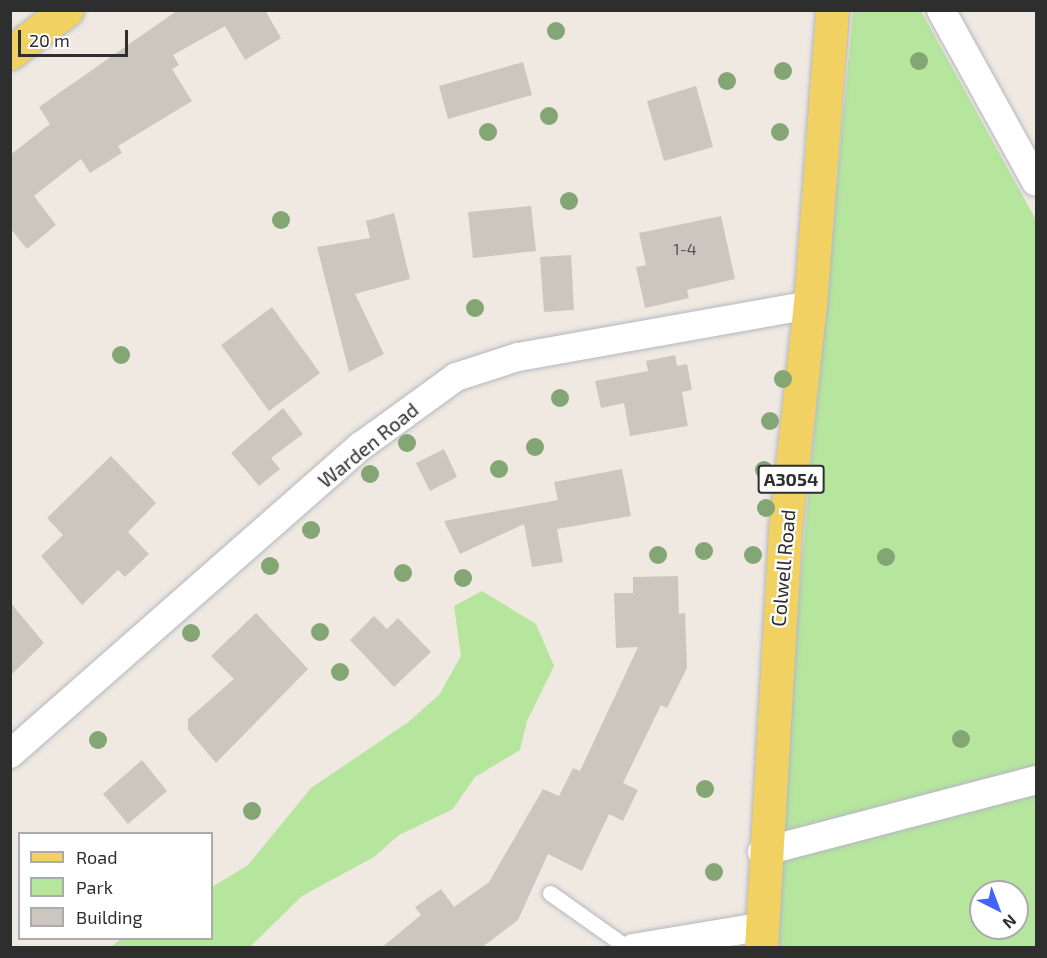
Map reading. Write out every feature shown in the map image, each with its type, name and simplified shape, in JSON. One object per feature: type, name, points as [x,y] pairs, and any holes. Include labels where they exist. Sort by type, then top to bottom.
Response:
[{"type":"main road","points":[[10,54],[67,10]]},
{"type":"main road","name":"Colwell Road","points":[[761,937],[762,852],[785,530],[810,305],[832,10]]},
{"type":"street","points":[[941,10],[1036,182]]},
{"type":"street","name":"Warden Road","points":[[10,754],[361,446],[456,377],[518,357],[810,305]]},
{"type":"street","points":[[762,852],[1036,780]]},
{"type":"street","points":[[633,948],[761,937]]},
{"type":"lane","points":[[550,893],[628,948]]},
{"type":"green space","points":[[853,11],[921,11],[1036,220],[1036,947],[775,948],[777,834]]},
{"type":"green space","points":[[482,591],[536,624],[554,666],[527,721],[520,750],[475,777],[453,809],[399,835],[374,857],[302,896],[250,947],[111,947],[120,940],[213,940],[213,886],[248,865],[311,788],[407,723],[439,695],[461,656],[454,606]]},
{"type":"building","points":[[178,10],[265,10],[281,38],[245,60],[225,26],[173,55],[179,65],[172,69],[192,101],[118,146],[122,153],[90,173],[81,159],[34,196],[56,225],[27,249],[10,228],[10,155],[50,124],[39,107]]},
{"type":"building","points":[[523,62],[532,95],[448,119],[439,86]]},
{"type":"building","points":[[696,86],[713,147],[664,161],[647,101]]},
{"type":"building","points":[[531,206],[536,251],[473,258],[468,212]]},
{"type":"building","points":[[394,213],[410,279],[355,294],[384,354],[349,372],[317,247],[370,238],[366,221]]},
{"type":"building","points":[[721,216],[735,279],[687,290],[689,298],[645,308],[636,267],[646,265],[639,233]]},
{"type":"building","points":[[571,255],[574,310],[544,312],[540,257]]},
{"type":"building","points":[[272,307],[320,373],[269,411],[221,345]]},
{"type":"building","points":[[675,355],[677,366],[687,364],[692,390],[682,392],[688,426],[630,436],[624,403],[601,408],[595,381],[648,371],[646,361]]},
{"type":"building","points":[[283,408],[303,434],[271,458],[280,469],[259,486],[231,453]]},
{"type":"building","points":[[444,449],[457,477],[430,491],[416,463]]},
{"type":"building","points":[[111,456],[156,503],[128,532],[149,554],[125,577],[118,570],[82,605],[41,556],[63,535],[47,518]]},
{"type":"building","points":[[622,469],[631,516],[557,529],[563,562],[532,567],[524,524],[460,554],[444,521],[558,500],[554,482]]},
{"type":"building","points":[[678,576],[679,614],[685,613],[687,668],[667,708],[661,705],[623,783],[638,790],[623,821],[609,814],[582,871],[548,854],[518,920],[481,948],[381,948],[421,915],[415,907],[441,889],[454,907],[489,882],[543,789],[559,796],[573,768],[580,771],[638,647],[616,648],[614,593],[633,593],[633,577]]},
{"type":"building","points":[[10,602],[44,643],[10,676]]},
{"type":"building","points":[[256,613],[308,669],[216,763],[188,730],[188,719],[234,679],[211,656]]},
{"type":"building","points":[[374,616],[387,629],[398,618],[431,652],[394,687],[350,640]]},
{"type":"building","points":[[142,760],[167,791],[128,824],[103,794]]}]
